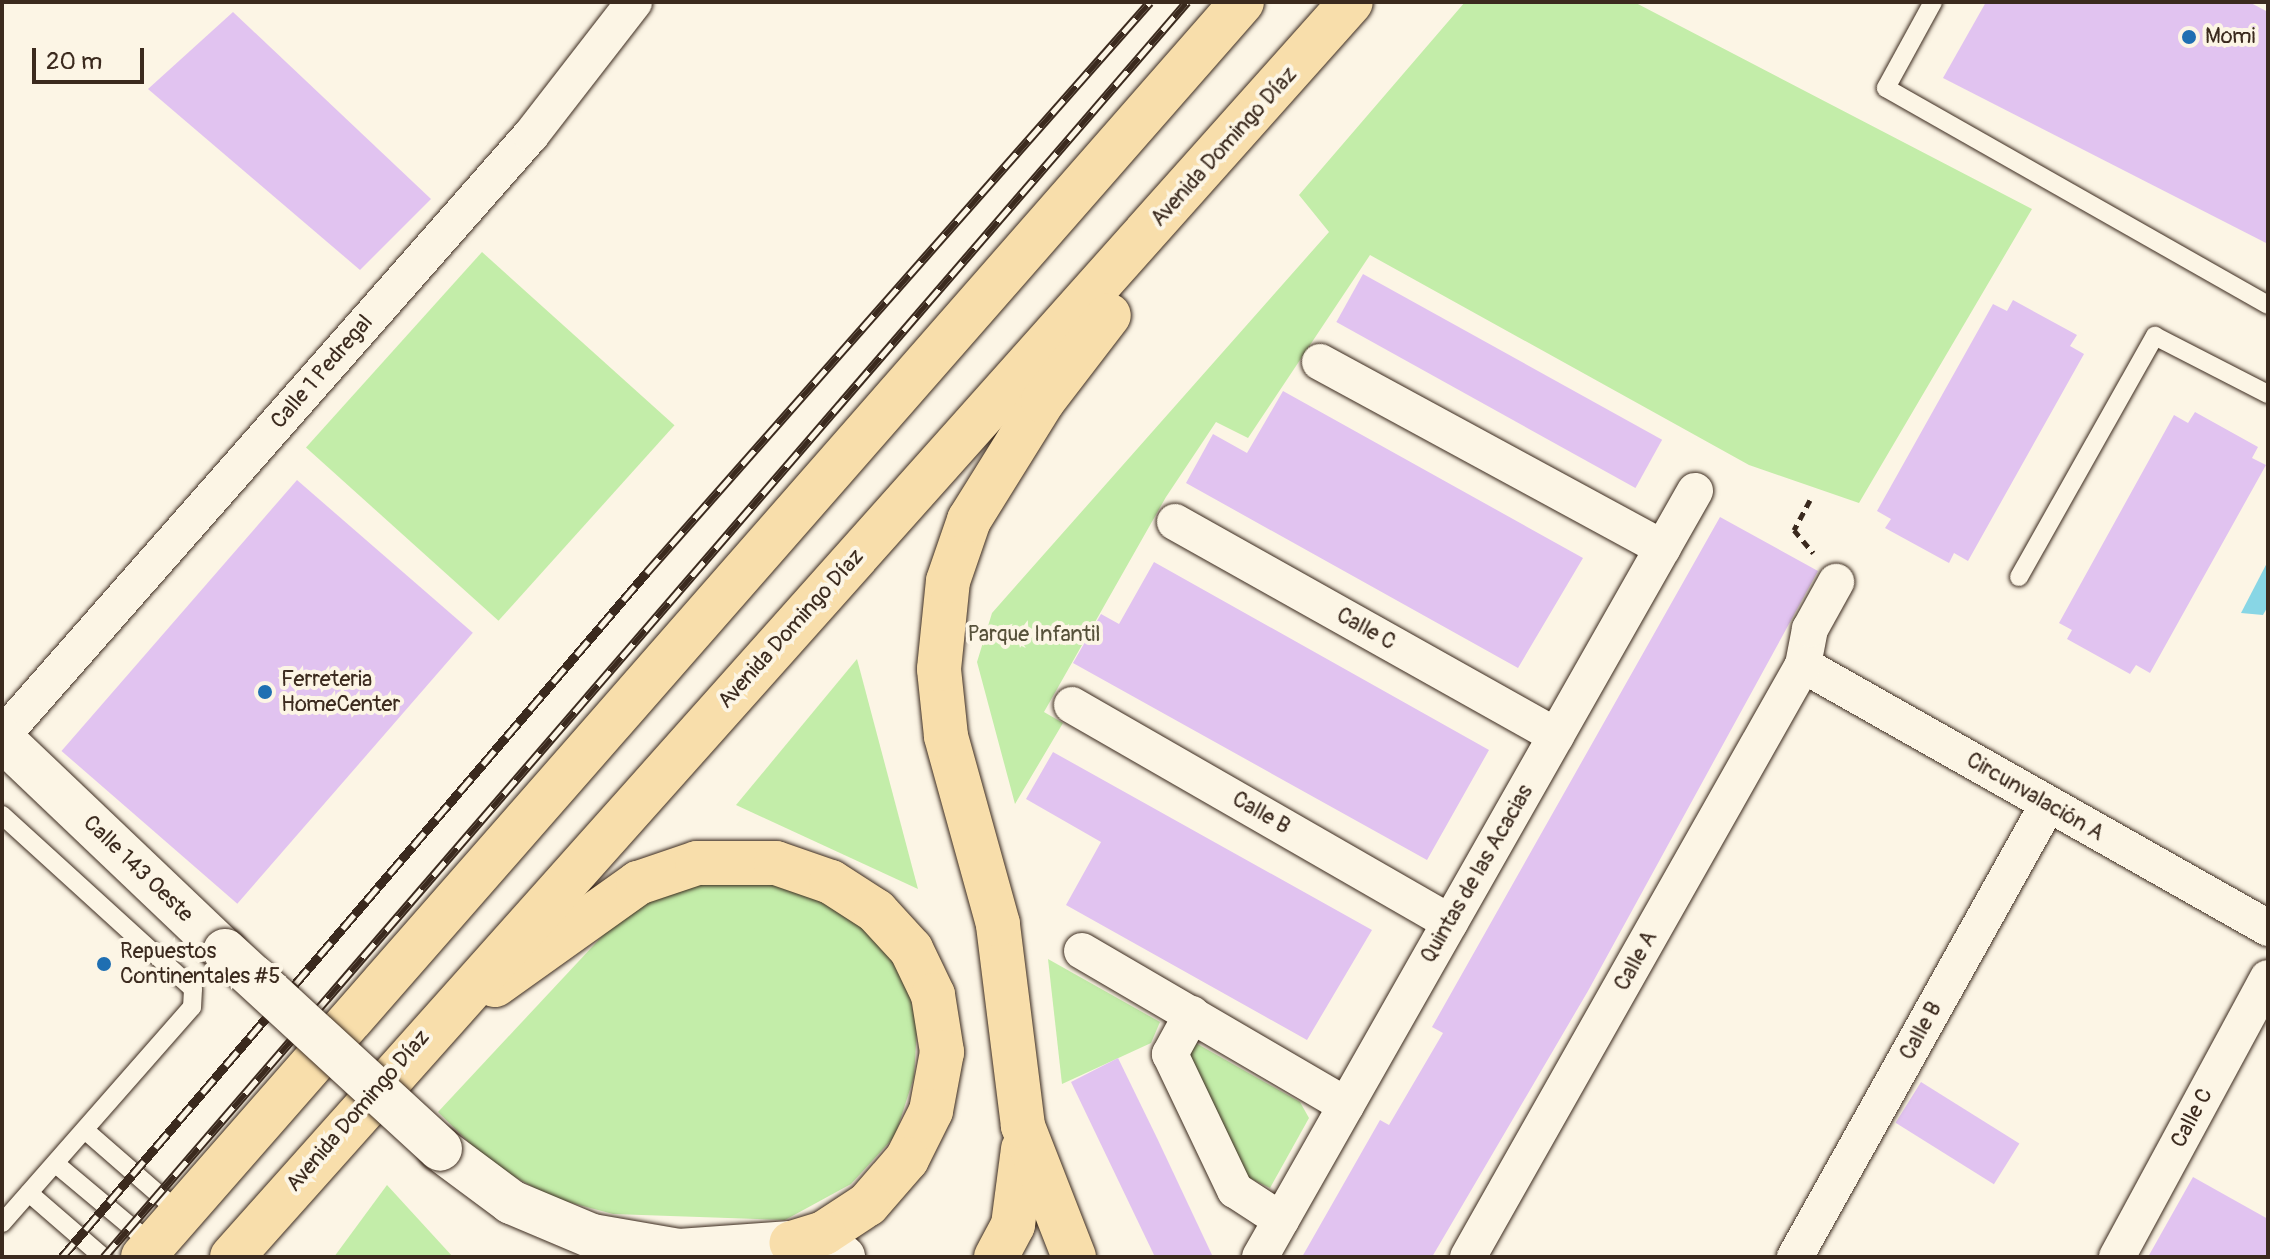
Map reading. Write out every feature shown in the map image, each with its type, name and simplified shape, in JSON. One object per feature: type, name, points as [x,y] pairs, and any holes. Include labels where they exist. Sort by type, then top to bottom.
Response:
[{"type":"main road","points":[[159,1239],[1242,2]]},
{"type":"main road","name":"Avenida Domingo Díaz","points":[[232,1257],[419,1041],[1276,91],[1351,2]]},
{"type":"main road","points":[[996,1257],[1019,1201],[1023,1126],[992,893],[941,703],[948,581],[969,520],[1034,414],[1276,91]]},
{"type":"main road","points":[[419,1041],[614,898],[664,872],[748,861],[831,882],[876,911],[911,949],[933,995],[942,1052],[931,1111],[891,1182],[847,1220],[779,1249]]},
{"type":"main road","points":[[1023,1126],[1074,1257]]},
{"type":"street","name":"Calle 1 Pedregal","points":[[2,738],[531,135],[634,2]]},
{"type":"street","points":[[1186,65],[1211,2]]},
{"type":"street","points":[[1320,362],[1663,548]]},
{"type":"street","name":"Quintas de las Acacias","points":[[1260,1257],[1695,491]]},
{"type":"street","name":"Calle C","points":[[1175,522],[1556,736]]},
{"type":"street","name":"Calle A","points":[[1468,1257],[1803,665],[1810,629],[1836,582]]},
{"type":"street","name":"Circunvalación A","points":[[1803,665],[2268,928]]},
{"type":"street","name":"Calle B","points":[[1072,705],[1450,922]]},
{"type":"street","name":"Calle 143 Oeste","points":[[2,738],[225,951],[440,1149],[511,1202],[592,1236],[679,1251],[779,1249],[843,1257]]},
{"type":"street","name":"Calle B","points":[[1795,1257],[2048,804]]},
{"type":"street","points":[[1082,951],[1346,1105]]},
{"type":"street","name":"Calle C","points":[[2117,1257],[2268,978]]},
{"type":"street","points":[[1192,1014],[1170,1054],[1235,1190],[1281,1220]]},
{"type":"lane","points":[[1933,2],[1886,88],[2268,305]]},
{"type":"lane","points":[[2019,577],[2155,336],[2268,394]]},
{"type":"lane","points":[[2,815],[193,989],[192,1007],[2,1223]]},
{"type":"lane","points":[[86,1131],[159,1239]]},
{"type":"lane","points":[[56,1164],[159,1239]]},
{"type":"lane","points":[[29,1193],[103,1257]]},
{"type":"path","points":[[1810,500],[1794,530],[1836,582]]},
{"type":"green space","name":"Parque Infantil","points":[[1465,2],[1634,2],[2032,209],[1859,503],[1749,465],[1370,255],[1248,438],[1216,422],[1166,497],[1044,712],[1063,723],[1015,804],[977,662],[992,613],[1329,232],[1299,195]]},
{"type":"green space","points":[[482,252],[674,425],[498,621],[306,447]]},
{"type":"green space","points":[[857,659],[918,889],[736,805]]},
{"type":"green space","points":[[696,870],[826,893],[876,930],[907,984],[917,1028],[914,1077],[895,1136],[851,1184],[785,1220],[613,1214],[553,1198],[491,1164],[438,1112],[648,887]]},
{"type":"green space","points":[[1048,959],[1160,1022],[1151,1043],[1062,1084]]},
{"type":"green space","points":[[1194,1042],[1300,1102],[1309,1118],[1270,1188],[1239,1173],[1187,1055]]},
{"type":"green space","points":[[387,1185],[453,1257],[334,1257]]},
{"type":"water","points":[[2268,561],[2268,606],[2263,615],[2241,613]]},
{"type":"building","points":[[1986,2],[2249,2],[2268,12],[2268,244],[1943,78]]},
{"type":"building","points":[[233,12],[431,199],[360,270],[148,89]]},
{"type":"building","points":[[1363,274],[1662,440],[1635,488],[1336,322]]},
{"type":"building","points":[[2013,300],[2077,335],[2070,346],[2084,354],[1968,561],[1954,553],[1949,563],[1885,528],[1891,519],[1877,511],[1993,304],[2007,311]]},
{"type":"building","points":[[1283,391],[1583,558],[1518,668],[1186,483],[1213,434],[1247,453]]},
{"type":"building","points":[[2195,412],[2258,447],[2252,458],[2266,465],[2150,673],[2136,665],[2130,674],[2067,639],[2072,630],[2059,623],[2174,415],[2188,423]]},
{"type":"building","name":"Ferreteria HomeCenter","points":[[297,480],[473,633],[237,904],[61,751]]},
{"type":"building","points":[[1720,517],[1818,571],[1588,991],[1432,1257],[1302,1257],[1380,1120],[1389,1125],[1443,1033],[1432,1027]]},
{"type":"building","points":[[1154,562],[1489,750],[1427,860],[1073,663],[1101,614],[1119,624]]},
{"type":"building","points":[[1053,752],[1372,930],[1307,1040],[1066,905],[1101,842],[1026,799]]},
{"type":"building","points":[[1118,1058],[1213,1257],[1155,1257],[1071,1082]]},
{"type":"building","points":[[1921,1082],[2019,1143],[1994,1184],[1896,1123]]},
{"type":"building","points":[[2193,1177],[2268,1219],[2268,1257],[2148,1257]]},
{"type":"railway","points":[[62,1257],[647,572],[1150,2]]},
{"type":"railway","points":[[104,1257],[1187,2]]},
{"type":"place","name":"Momi","points":[[2189,37]]},
{"type":"place","name":"Ferreteria HomeCenter","points":[[265,692]]},
{"type":"place","name":"Repuestos Continentales #5","points":[[104,964]]}]
